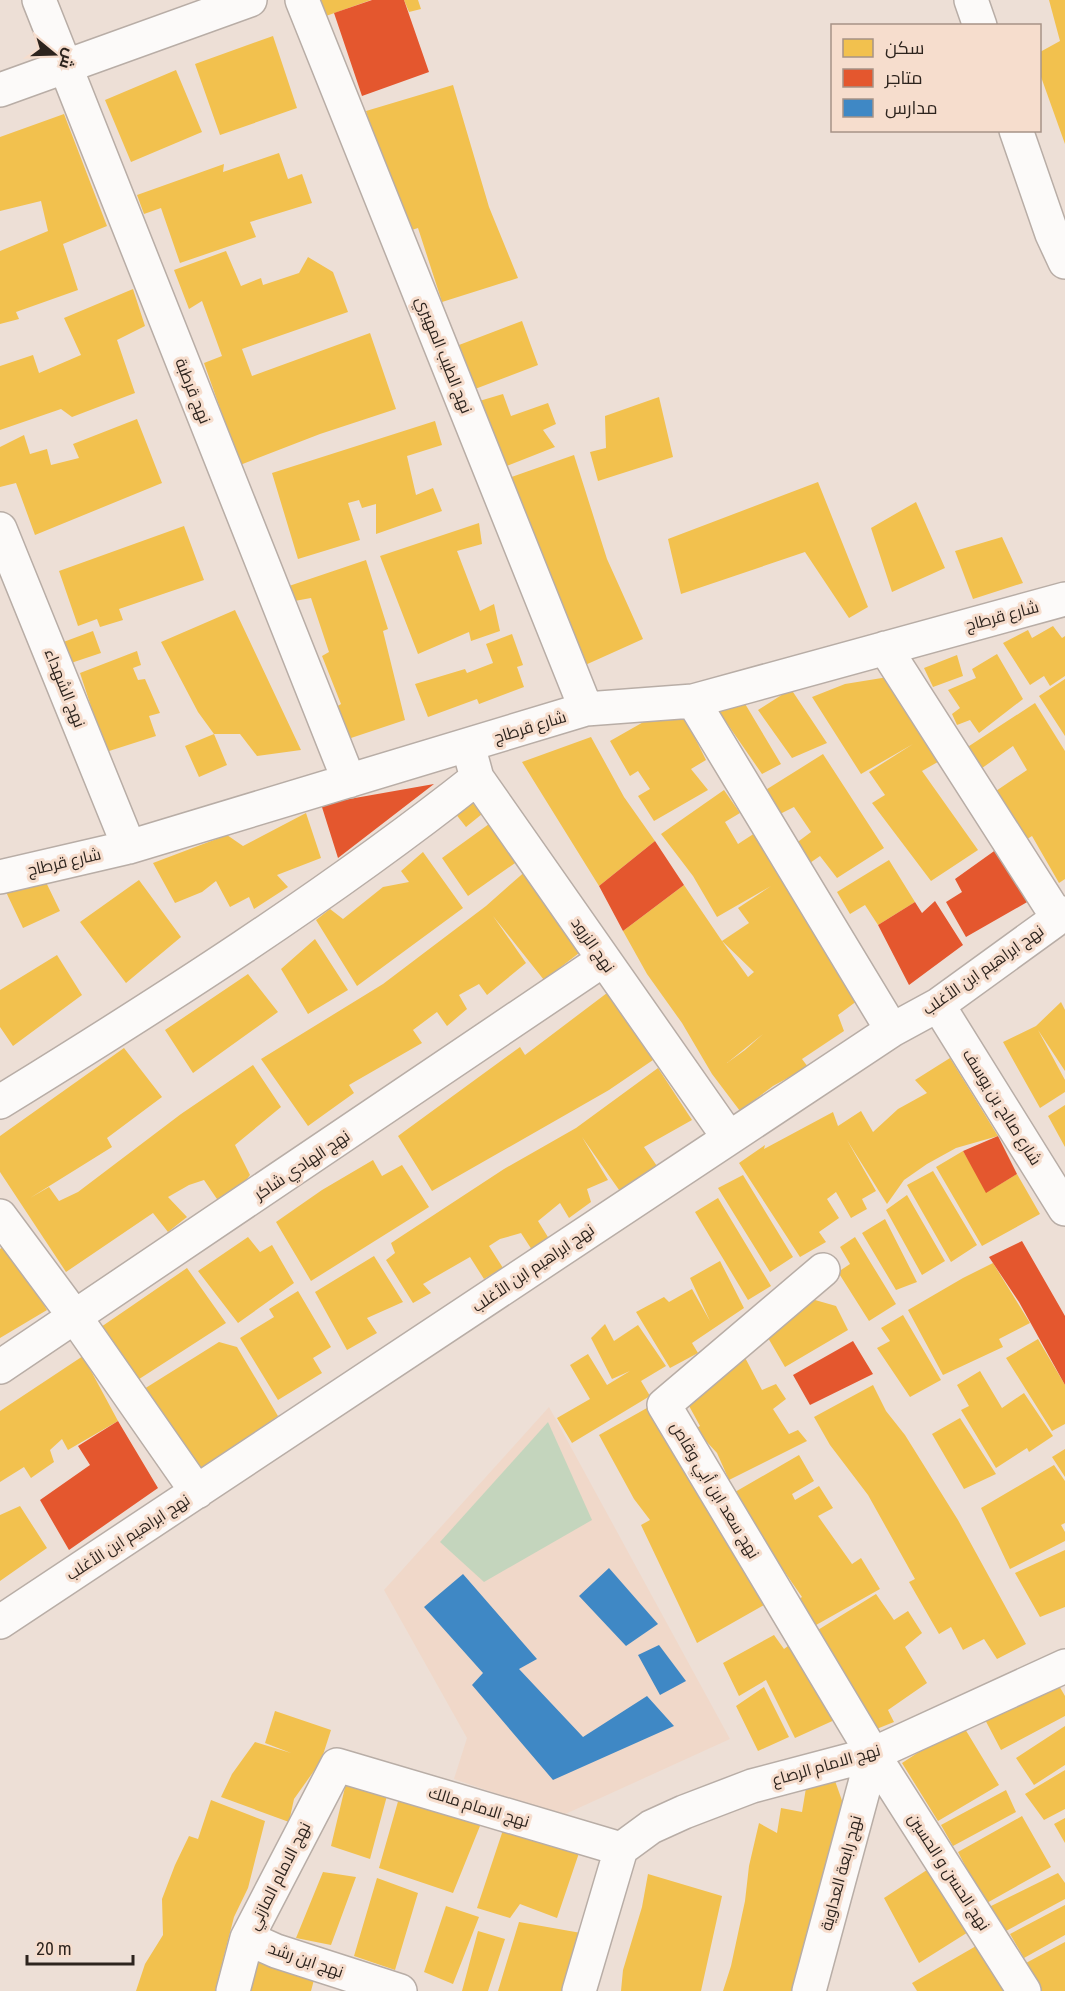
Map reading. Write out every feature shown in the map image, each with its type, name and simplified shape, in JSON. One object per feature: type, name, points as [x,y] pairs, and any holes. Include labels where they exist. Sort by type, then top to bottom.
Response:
[{"type":"street","name":"نهج قرطبة","points":[[39,0],[64,68],[350,781]]},
{"type":"street","points":[[0,90],[250,0]]},
{"type":"street","name":"نهج الطيب المهيري","points":[[302,0],[586,709]]},
{"type":"street","points":[[971,0],[979,24]]},
{"type":"street","points":[[1017,132],[1061,241]]},
{"type":"street","name":"نهج الشهداء","points":[[0,529],[129,847]]},
{"type":"street","name":"شارع قرطاج","points":[[0,877],[129,847],[586,709],[693,701],[1065,599]]},
{"type":"street","points":[[885,648],[1061,915]]},
{"type":"street","points":[[693,701],[892,1030]]},
{"type":"street","name":"نهج الزرود","points":[[468,746],[477,778],[729,1138]]},
{"type":"street","points":[[0,1102],[112,1033],[402,838],[477,778]]},
{"type":"street","name":"نهج ابراهيم ابن الأغلب","points":[[0,1622],[892,1030],[938,1005],[1061,915]]},
{"type":"street","name":"نهج الهادي شاكر","points":[[0,1367],[603,960]]},
{"type":"street","name":"شارع صالح بن يوسف","points":[[938,1005],[1065,1209]]},
{"type":"street","points":[[0,1216],[75,1317],[197,1492]]},
{"type":"street","name":"نهج سعد ابن أبي وقاص","points":[[823,1270],[664,1405],[873,1754]]},
{"type":"street","name":"نهج الامام الرصاع","points":[[621,1850],[651,1827],[752,1786],[873,1754],[1064,1668]]},
{"type":"street","name":"نهج رابعة العداوية","points":[[809,1991],[873,1754]]},
{"type":"street","name":"نهج الحسن و الحسين","points":[[873,1754],[1024,1991]]},
{"type":"street","name":"نهج الامام مالك","points":[[337,1765],[621,1850]]},
{"type":"street","name":"نهج الامام المازني","points":[[233,1991],[247,1938],[337,1765]]},
{"type":"street","points":[[579,1991],[621,1850]]},
{"type":"street","name":"نهج ابن رشد","points":[[247,1938],[276,1951],[400,1991]]},
{"type":"shaded area","points":[[549,1407],[730,1739],[561,1816],[454,1779],[467,1738],[384,1590]]},
{"type":"green space","points":[[548,1422],[592,1520],[484,1582],[440,1542]]},
{"type":"building: سكن","points":[[320,0],[371,0],[326,16]]},
{"type":"building: سكن","points":[[404,0],[418,0],[421,9],[409,12]]},
{"type":"building: سكن","points":[[1049,0],[1065,0],[1065,144],[1041,77],[1041,51],[1060,41]]},
{"type":"building: سكن","points":[[273,36],[297,108],[220,135],[195,64]]},
{"type":"building: سكن","points":[[176,70],[202,132],[131,162],[105,100]]},
{"type":"building: سكن","points":[[453,85],[489,207],[518,278],[442,302],[418,228],[402,233],[366,111]]},
{"type":"building: سكن","points":[[64,114],[107,226],[63,244],[78,290],[16,312],[19,319],[0,324],[0,251],[48,231],[41,201],[0,211],[0,137]]},
{"type":"building: سكن","points":[[279,153],[288,179],[302,174],[312,203],[250,222],[256,237],[180,263],[161,208],[144,214],[137,195],[224,164],[223,172]]},
{"type":"building: سكن","points":[[226,251],[241,286],[261,278],[263,285],[299,273],[308,257],[333,272],[348,312],[242,349],[252,376],[370,333],[396,409],[320,434],[240,465],[204,363],[222,356],[202,301],[189,309],[174,270]]},
{"type":"building: سكن","points":[[133,289],[145,326],[117,340],[135,393],[72,417],[61,409],[0,430],[0,366],[33,355],[39,373],[81,355],[64,318]]},
{"type":"building: سكن","points":[[522,321],[538,365],[475,389],[459,345]]},
{"type":"building: سكن","points":[[503,394],[511,416],[548,403],[556,424],[543,430],[555,447],[504,467],[476,402]]},
{"type":"building: سكن","points":[[659,397],[673,457],[598,481],[590,452],[606,448],[605,416]]},
{"type":"building: سكن","points":[[137,419],[162,483],[35,535],[16,483],[0,487],[0,447],[24,435],[30,454],[47,449],[51,465],[79,458],[73,444]]},
{"type":"building: سكن","points":[[435,421],[442,445],[407,456],[416,495],[433,488],[442,511],[376,534],[376,504],[362,508],[359,500],[348,503],[360,540],[298,559],[272,473]]},
{"type":"building: سكن","points":[[574,455],[607,559],[643,639],[583,666],[506,479]]},
{"type":"building: سكن","points":[[818,482],[868,607],[849,618],[805,552],[681,594],[668,539]]},
{"type":"building: سكن","points":[[916,502],[945,568],[892,592],[871,528]]},
{"type":"building: سكن","points":[[479,523],[482,544],[457,551],[480,611],[494,604],[500,631],[471,641],[469,632],[418,654],[380,556]]},
{"type":"building: سكن","points":[[184,526],[204,580],[119,609],[123,620],[100,627],[97,619],[78,626],[59,571]]},
{"type":"building: سكن","points":[[1002,537],[1023,583],[973,599],[955,551]]},
{"type":"building: سكن","points":[[366,560],[388,629],[383,631],[405,720],[342,741],[328,712],[341,704],[322,656],[329,652],[311,598],[289,602],[286,587]]},
{"type":"building: سكن","points":[[235,610],[301,750],[257,756],[240,734],[214,734],[198,712],[161,642]]},
{"type":"building: سكن","points":[[1053,626],[1062,638],[1065,636],[1065,676],[1050,686],[1044,676],[1030,685],[1003,643],[1028,630],[1032,638]]},
{"type":"building: سكن","points":[[93,631],[101,653],[65,665],[58,644]]},
{"type":"building: سكن","points":[[512,634],[523,665],[517,667],[524,687],[479,704],[477,699],[428,717],[415,684],[465,669],[467,673],[493,663],[486,644]]},
{"type":"building: سكن","points":[[137,651],[141,665],[133,668],[138,680],[145,679],[160,713],[149,716],[156,736],[106,752],[80,673]]},
{"type":"building: سكن","points":[[997,654],[1023,699],[979,733],[970,720],[957,725],[952,714],[960,708],[948,690],[976,678],[972,669]]},
{"type":"building: سكن","points":[[957,655],[963,676],[933,687],[924,668]]},
{"type":"building: سكن","points":[[888,677],[943,759],[922,771],[978,850],[931,881],[872,803],[885,795],[869,772],[913,744],[861,774],[812,697],[845,684]]},
{"type":"building: سكن","points":[[1065,679],[1065,736],[1039,696]]},
{"type":"building: سكن","points":[[791,689],[827,743],[792,758],[758,710]]},
{"type":"building: سكن","points":[[741,697],[781,764],[762,774],[715,706]]},
{"type":"building: سكن","points":[[1035,703],[1065,751],[1065,879],[1059,883],[1032,836],[1021,843],[993,793],[1027,770],[1013,746],[978,771],[963,750]]},
{"type":"building: سكن","points":[[661,712],[680,713],[694,736],[706,760],[691,769],[708,790],[654,821],[638,796],[650,789],[638,771],[630,776],[610,741]]},
{"type":"building: سكن","points":[[214,734],[227,765],[199,777],[185,746]]},
{"type":"building: سكن","points":[[591,737],[624,797],[655,841],[599,886],[522,762]]},
{"type":"building: سكن","points":[[823,754],[884,848],[837,878],[820,856],[807,865],[795,844],[811,832],[794,807],[778,815],[761,793]]},
{"type":"building: سكن","points":[[724,790],[740,813],[725,822],[738,844],[755,833],[810,927],[861,998],[838,1015],[844,1031],[802,1059],[808,1067],[773,1086],[740,1111],[712,1074],[682,1023],[647,974],[623,931],[684,885],[722,941],[749,923],[738,908],[771,886],[717,917],[693,876],[661,834]],"holes":[[[722,941],[754,972],[748,977]],[[763,1034],[745,1050],[727,1063]]]},
{"type":"building: سكن","points":[[470,800],[482,814],[466,827],[455,813]]},
{"type":"building: سكن","points":[[306,813],[321,858],[277,875],[288,887],[254,909],[249,897],[230,907],[216,881],[202,892],[175,903],[153,863],[227,835],[243,846]]},
{"type":"building: سكن","points":[[489,824],[518,861],[468,896],[442,858]]},
{"type":"building: سكن","points":[[423,852],[463,908],[357,986],[316,920],[330,909],[343,919],[383,887],[409,882],[401,871]]},
{"type":"building: سكن","points":[[889,860],[915,902],[878,925],[865,905],[850,914],[837,892]]},
{"type":"building: سكن","points":[[528,869],[579,953],[544,980],[493,916],[526,963],[487,995],[479,984],[459,995],[467,1009],[447,1026],[437,1012],[413,1030],[422,1043],[349,1085],[354,1093],[308,1126],[261,1059],[383,984],[486,906]]},
{"type":"building: سكن","points":[[42,874],[60,911],[23,928],[6,892]]},
{"type":"building: سكن","points":[[139,880],[181,937],[126,983],[80,922]]},
{"type":"building: سكن","points":[[315,939],[348,990],[308,1014],[281,969]]},
{"type":"building: سكن","points":[[57,955],[82,995],[13,1046],[0,1027],[0,990]]},
{"type":"building: سكن","points":[[248,974],[278,1012],[193,1073],[165,1030]]},
{"type":"building: سكن","points":[[607,993],[653,1060],[609,1090],[432,1191],[398,1136],[520,1047],[525,1055]]},
{"type":"building: سكن","points":[[1061,1002],[1065,1010],[1065,1071],[1038,1030],[1065,1080],[1065,1092],[1040,1108],[1003,1042],[1036,1026]]},
{"type":"building: سكن","points":[[124,1048],[162,1097],[107,1138],[112,1147],[30,1198],[49,1187],[59,1201],[78,1192],[181,1114],[253,1065],[281,1107],[235,1145],[250,1175],[235,1195],[219,1202],[204,1180],[189,1185],[168,1197],[187,1217],[168,1232],[153,1213],[66,1272],[0,1172],[0,1136]]},
{"type":"building: سكن","points":[[950,1058],[998,1136],[956,1148],[927,1164],[904,1180],[887,1204],[847,1140],[876,1191],[862,1199],[867,1209],[851,1218],[836,1192],[827,1199],[839,1218],[819,1232],[826,1242],[800,1257],[739,1163],[765,1145],[764,1149],[833,1112],[838,1126],[861,1111],[873,1132],[898,1109],[927,1093],[915,1080]]},
{"type":"building: سكن","points":[[658,1068],[692,1120],[644,1147],[659,1169],[624,1197],[582,1137],[608,1180],[587,1189],[591,1202],[569,1218],[560,1203],[538,1221],[551,1242],[534,1253],[521,1233],[500,1239],[489,1246],[503,1268],[484,1279],[470,1257],[423,1284],[431,1293],[413,1303],[386,1260],[395,1253],[391,1243],[504,1169],[576,1128]]},
{"type":"building: سكن","points":[[1065,1105],[1065,1147],[1048,1116]]},
{"type":"building: سكن","points":[[963,1151],[987,1192],[1017,1174],[1040,1214],[982,1246],[936,1167]]},
{"type":"building: سكن","points":[[373,1160],[382,1176],[402,1165],[429,1207],[311,1281],[276,1222],[322,1190]]},
{"type":"building: سكن","points":[[933,1171],[977,1245],[951,1262],[907,1185]]},
{"type":"building: سكن","points":[[743,1175],[793,1257],[770,1272],[718,1188]]},
{"type":"building: سكن","points":[[907,1195],[945,1261],[922,1275],[886,1210]]},
{"type":"building: سكن","points":[[718,1198],[771,1286],[748,1300],[695,1212]]},
{"type":"building: سكن","points":[[885,1219],[917,1282],[896,1290],[862,1233]]},
{"type":"building: سكن","points":[[248,1237],[260,1252],[272,1245],[294,1283],[238,1323],[198,1271]]},
{"type":"building: سكن","points":[[855,1237],[896,1304],[869,1321],[838,1272],[850,1264],[840,1247]]},
{"type":"building: سكن","points":[[8,1243],[47,1310],[0,1338],[0,1249]]},
{"type":"building: سكن","points":[[374,1256],[403,1302],[367,1318],[377,1333],[347,1350],[315,1292]]},
{"type":"building: سكن","points":[[720,1261],[744,1308],[692,1343],[698,1353],[670,1368],[636,1312],[664,1297],[669,1302],[692,1289],[710,1321],[690,1278]]},
{"type":"building: سكن","points":[[993,1263],[1030,1323],[999,1339],[1003,1347],[943,1375],[908,1310]]},
{"type":"building: سكن","points":[[187,1268],[226,1323],[133,1383],[101,1327]]},
{"type":"building: سكن","points":[[298,1291],[331,1347],[313,1358],[322,1373],[278,1400],[240,1338],[274,1317],[269,1309]]},
{"type":"building: سكن","points":[[815,1300],[836,1306],[848,1330],[785,1367],[764,1331]]},
{"type":"building: سكن","points":[[903,1315],[941,1380],[910,1397],[877,1348],[890,1341],[881,1328]]},
{"type":"building: سكن","points":[[605,1324],[614,1341],[638,1325],[666,1366],[641,1381],[650,1396],[572,1443],[557,1418],[590,1399],[570,1365],[588,1354],[607,1385],[630,1371],[612,1379],[591,1338]]},
{"type":"building: سكن","points":[[1038,1339],[1065,1385],[1065,1424],[1052,1431],[1006,1358]]},
{"type":"building: سكن","points":[[219,1342],[237,1347],[278,1416],[199,1474],[144,1389]]},
{"type":"building: سكن","points":[[740,1348],[762,1390],[776,1384],[786,1399],[773,1409],[789,1434],[798,1430],[807,1441],[729,1480],[717,1453],[695,1429],[700,1426],[682,1393]]},
{"type":"building: سكن","points":[[83,1356],[118,1421],[68,1450],[62,1439],[50,1450],[54,1462],[31,1478],[24,1467],[0,1482],[0,1411]]},
{"type":"building: سكن","points":[[980,1371],[1002,1408],[1024,1393],[1053,1436],[1029,1452],[1027,1448],[996,1468],[961,1410],[969,1406],[957,1385]]},
{"type":"building: سكن","points":[[873,1385],[886,1411],[905,1435],[958,1520],[1026,1644],[997,1659],[984,1639],[963,1650],[951,1627],[939,1634],[909,1582],[915,1579],[868,1495],[830,1445],[814,1417]]},
{"type":"building: سكن","points":[[654,1404],[771,1601],[697,1643],[641,1525],[650,1520],[634,1499],[599,1435]]},
{"type":"building: سكن","points":[[960,1418],[996,1474],[964,1489],[932,1434]]},
{"type":"building: سكن","points":[[1065,1449],[1065,1477],[1052,1457]]},
{"type":"building: سكن","points":[[799,1455],[814,1481],[792,1494],[795,1500],[819,1486],[833,1508],[818,1516],[852,1564],[861,1558],[880,1589],[809,1629],[795,1602],[802,1597],[766,1545],[735,1492]]},
{"type":"building: سكن","points":[[1054,1465],[1065,1481],[1065,1523],[1061,1525],[1065,1532],[1065,1541],[1010,1569],[981,1508]]},
{"type":"building: سكن","points":[[20,1506],[47,1548],[0,1581],[0,1515]]},
{"type":"building: سكن","points":[[1065,1550],[1065,1607],[1040,1617],[1015,1573]]},
{"type":"building: سكن","points":[[876,1594],[894,1620],[908,1611],[922,1633],[905,1647],[927,1683],[888,1710],[894,1722],[874,1730],[813,1633]]},
{"type":"building: سكن","points":[[774,1635],[784,1649],[796,1640],[839,1718],[795,1738],[766,1680],[739,1696],[723,1663]]},
{"type":"building: سكن","points":[[1058,1684],[1065,1696],[1065,1716],[1001,1750],[981,1712]]},
{"type":"building: سكن","points":[[764,1687],[789,1737],[758,1751],[736,1706]]},
{"type":"building: سكن","points":[[275,1711],[331,1730],[321,1761],[294,1799],[289,1822],[221,1797],[232,1774],[255,1742],[291,1753],[265,1743]]},
{"type":"building: سكن","points":[[962,1724],[999,1785],[938,1821],[902,1763]]},
{"type":"building: سكن","points":[[1065,1726],[1065,1765],[1034,1785],[1016,1758]]},
{"type":"building: سكن","points":[[1065,1770],[1065,1809],[1044,1820],[1025,1794]]},
{"type":"building: سكن","points":[[834,1778],[845,1809],[798,1991],[723,1991],[731,1966],[745,1901],[749,1866],[759,1823],[777,1833],[781,1808],[802,1812],[806,1788]]},
{"type":"building: سكن","points":[[347,1779],[388,1792],[370,1859],[331,1846]]},
{"type":"building: سكن","points":[[1006,1790],[1016,1812],[953,1846],[941,1825]]},
{"type":"building: سكن","points":[[399,1798],[482,1821],[453,1893],[379,1868]]},
{"type":"building: سكن","points":[[211,1800],[265,1821],[248,1888],[234,1917],[215,1991],[136,1991],[145,1964],[163,1935],[162,1899],[175,1865],[189,1836],[198,1839]]},
{"type":"building: سكن","points":[[1022,1816],[1051,1867],[985,1904],[958,1852]]},
{"type":"building: سكن","points":[[1065,1818],[1065,1843],[1054,1824]]},
{"type":"building: سكن","points":[[503,1830],[580,1850],[557,1918],[520,1904],[510,1918],[477,1908]]},
{"type":"building: سكن","points":[[933,1866],[973,1929],[919,1963],[884,1898]]},
{"type":"building: سكن","points":[[323,1872],[356,1877],[331,1945],[296,1938]]},
{"type":"building: سكن","points":[[1058,1873],[1065,1883],[1065,1899],[1006,1931],[989,1907]]},
{"type":"building: سكن","points":[[648,1874],[722,1896],[701,1991],[621,1991],[623,1970],[642,1907]]},
{"type":"building: سكن","points":[[377,1878],[418,1893],[395,1970],[354,1956]]},
{"type":"building: سكن","points":[[1065,1905],[1065,1935],[1024,1958],[1010,1934]]},
{"type":"building: سكن","points":[[446,1906],[479,1917],[453,1984],[424,1972]]},
{"type":"building: سكن","points":[[519,1922],[581,1933],[562,1991],[498,1991]]},
{"type":"building: سكن","points":[[478,1931],[505,1939],[488,1991],[462,1991]]},
{"type":"building: سكن","points":[[983,1942],[1010,1991],[917,1991],[912,1983]]},
{"type":"building: سكن","points":[[1065,1942],[1065,1991],[1042,1991],[1026,1963]]},
{"type":"building: سكن","points":[[259,1958],[315,1976],[311,1991],[249,1991]]},
{"type":"building: متاجر","points":[[372,0],[404,0],[429,72],[362,96],[334,13]]},
{"type":"building: متاجر","points":[[434,784],[338,858],[321,804]]},
{"type":"building: متاجر","points":[[655,841],[684,885],[623,931],[599,886]]},
{"type":"building: متاجر","points":[[997,849],[1029,901],[966,937],[946,902],[962,892],[955,879]]},
{"type":"building: متاجر","points":[[935,901],[963,945],[909,985],[878,925],[915,902],[922,913]]},
{"type":"building: متاجر","points":[[998,1136],[1017,1174],[986,1193],[963,1151]]},
{"type":"building: متاجر","points":[[1022,1241],[1065,1316],[1065,1385],[1019,1302],[989,1257]]},
{"type":"building: متاجر","points":[[853,1341],[873,1374],[810,1405],[793,1375]]},
{"type":"building: متاجر","points":[[118,1421],[158,1488],[69,1550],[40,1500],[90,1465],[78,1446]]},
{"type":"building: مدارس","points":[[609,1568],[658,1624],[626,1646],[579,1596]]},
{"type":"building: مدارس","points":[[463,1574],[537,1659],[519,1669],[583,1737],[647,1696],[674,1726],[553,1780],[472,1685],[483,1673],[424,1607]]},
{"type":"building: مدارس","points":[[659,1645],[686,1681],[660,1695],[638,1655]]}]
